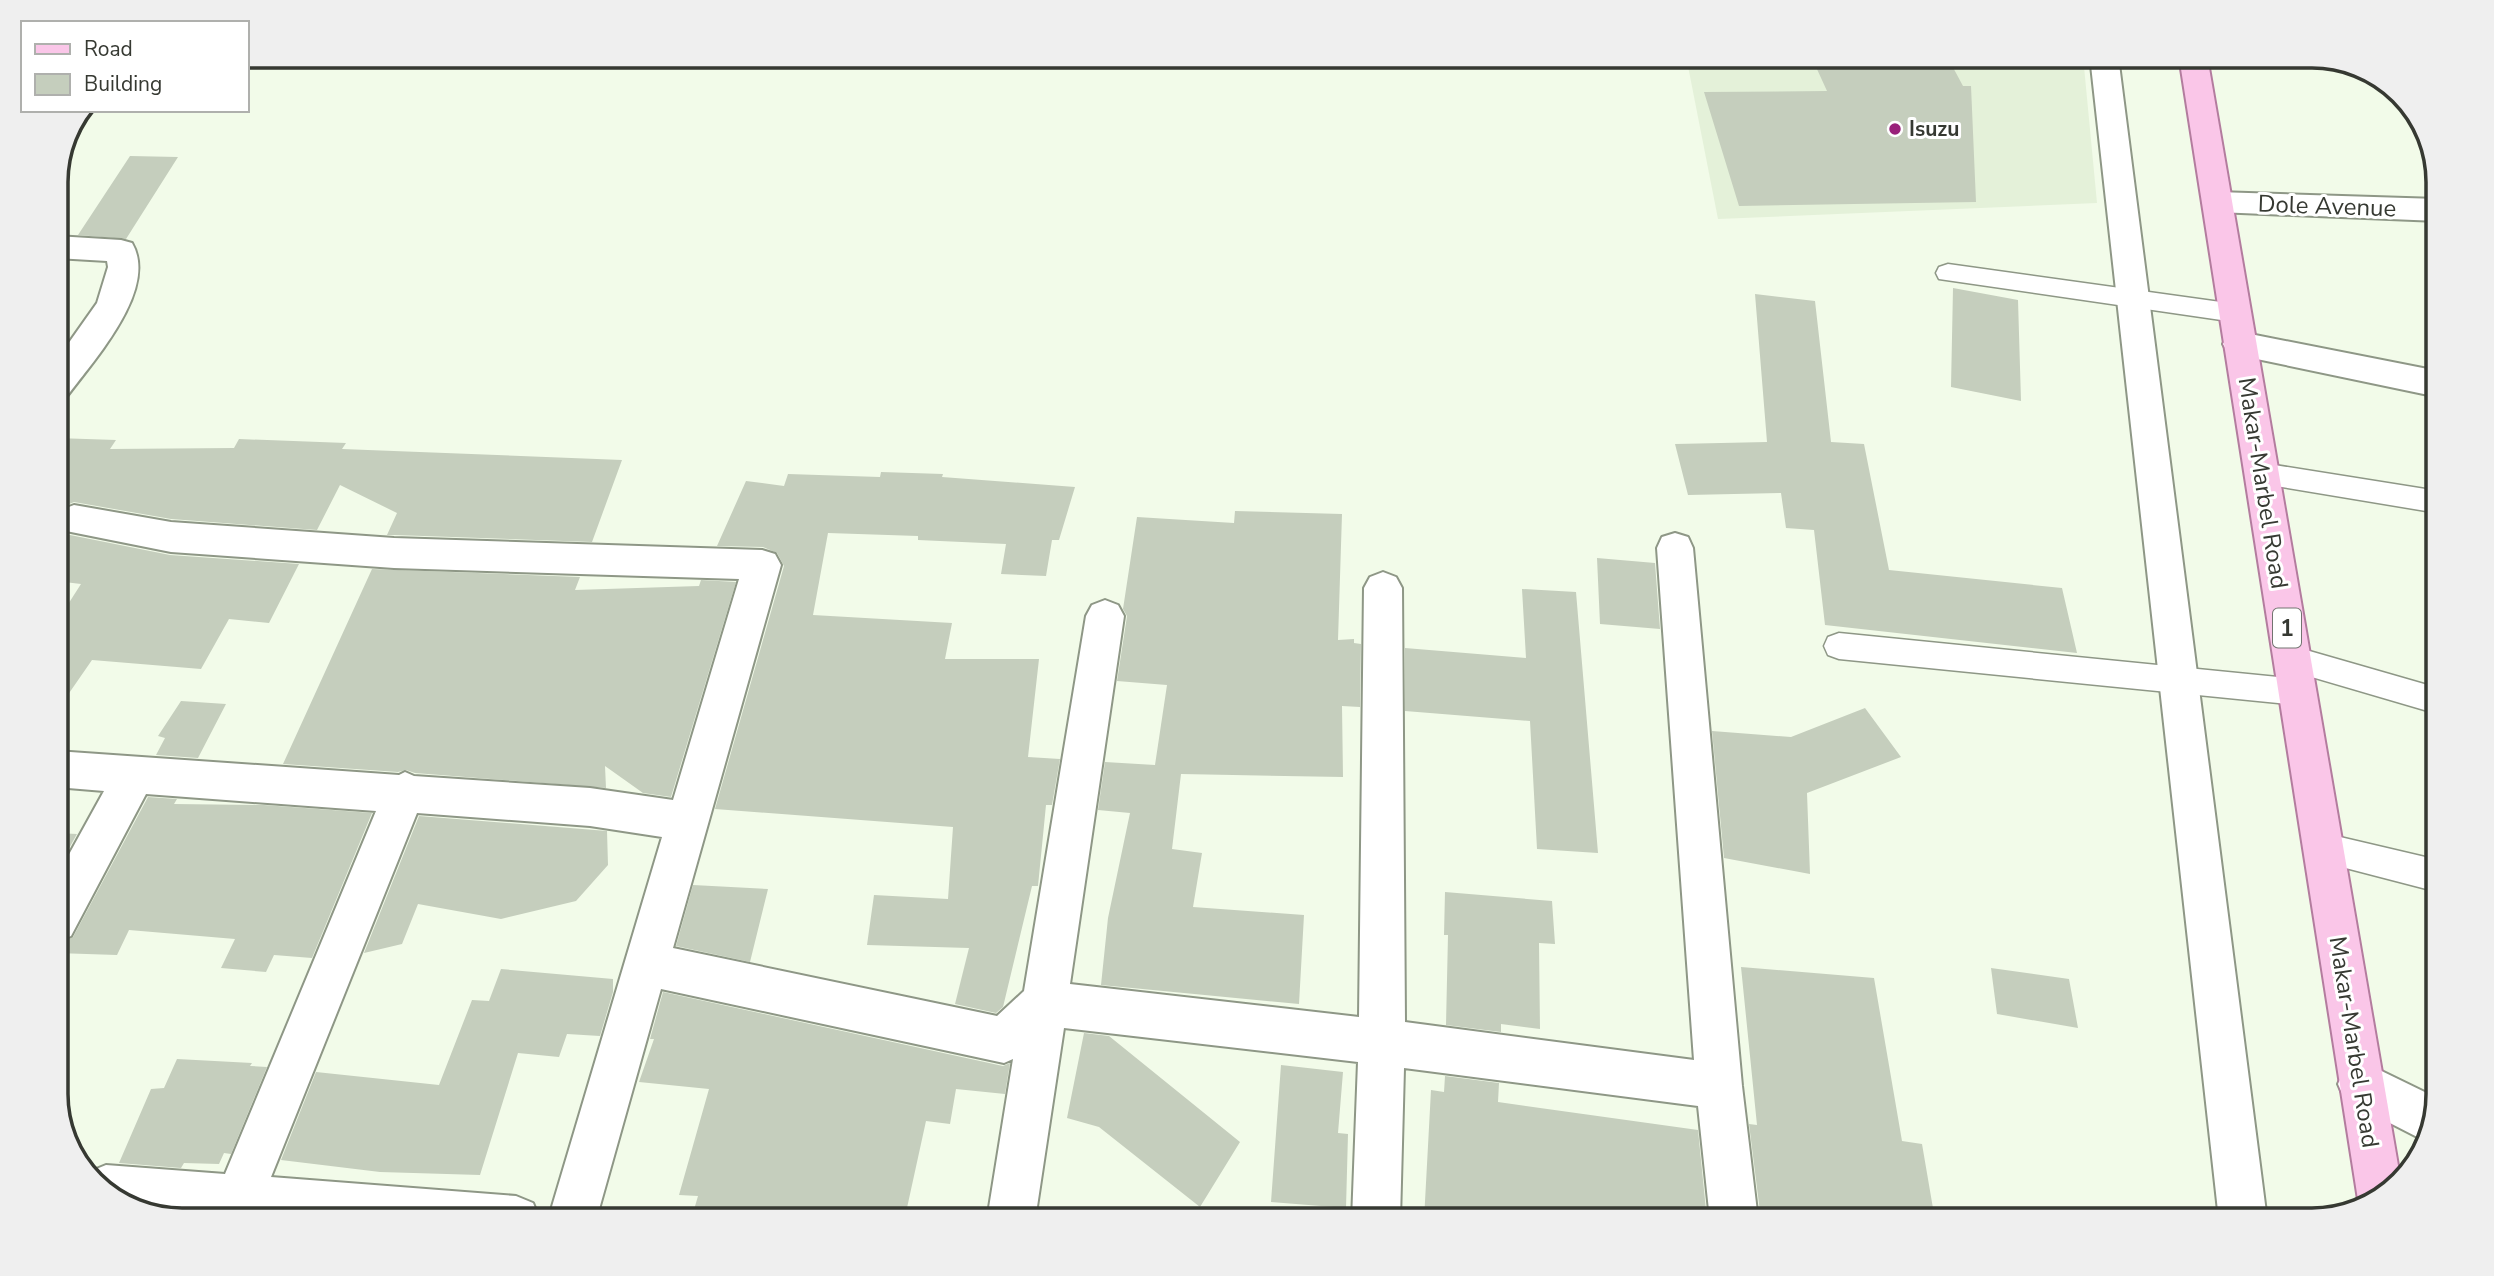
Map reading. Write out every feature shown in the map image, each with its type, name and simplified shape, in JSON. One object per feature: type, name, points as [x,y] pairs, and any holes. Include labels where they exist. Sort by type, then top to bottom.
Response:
[{"type":"main road","name":"Makar-Marbel Road","points":[[2195,68],[2378,1186]]},
{"type":"street","points":[[2105,68],[2242,1208]]},
{"type":"street","name":"Dole Avenue","points":[[2217,202],[2426,210]]},
{"type":"street","points":[[68,248],[121,251],[126,263],[121,289],[68,369]]},
{"type":"street","points":[[2238,328],[2426,381]]},
{"type":"street","points":[[74,520],[171,537],[394,554],[762,565],[575,1208]]},
{"type":"street","points":[[1675,548],[1719,1086],[1733,1208]]},
{"type":"street","points":[[1376,1208],[1382,1042],[1383,588]]},
{"type":"street","points":[[1013,1208],[1105,616]]},
{"type":"street","points":[[68,770],[405,791],[590,807],[687,821]]},
{"type":"street","points":[[68,900],[134,776]]},
{"type":"street","points":[[239,1198],[405,791]]},
{"type":"street","points":[[646,964],[1004,1040],[1044,1003],[1382,1042],[1719,1086]]},
{"type":"street","points":[[2361,1084],[2423,1117]]},
{"type":"street","points":[[121,1190],[365,1208]]},
{"type":"lane","points":[[1948,273],[2132,299],[2238,328]]},
{"type":"lane","points":[[2262,474],[2426,500]]},
{"type":"lane","points":[[1839,646],[2179,680],[2295,676],[2426,699]]},
{"type":"lane","points":[[2323,848],[2426,873]]},
{"type":"shaded area","name":"Isuzu","points":[[1688,68],[2084,68],[2097,203],[1718,219]]},
{"type":"building","points":[[1816,68],[1953,68],[1963,86],[1971,86],[1976,202],[1739,206],[1704,92],[1827,91]]},
{"type":"building","points":[[130,156],[178,157],[126,239],[78,235]]},
{"type":"building","points":[[1953,288],[2018,300],[2021,401],[1951,387]]},
{"type":"building","points":[[1755,294],[1815,301],[1831,442],[1864,444],[1889,570],[2062,588],[2077,653],[1825,625],[1814,530],[1786,528],[1781,493],[1688,495],[1675,444],[1767,442]]},
{"type":"building","points":[[68,438],[116,440],[110,449],[234,448],[239,439],[346,443],[342,449],[622,460],[592,542],[387,535],[397,513],[340,485],[317,530],[171,519],[74,502],[68,505]]},
{"type":"building","points":[[881,472],[943,474],[942,477],[1075,487],[1059,540],[1052,540],[1046,576],[1001,574],[1006,544],[918,540],[918,536],[828,533],[813,615],[952,623],[945,659],[1039,659],[1028,757],[1060,759],[1052,805],[1046,805],[1038,886],[1032,886],[1003,1007],[996,1013],[955,1004],[969,948],[867,945],[874,895],[948,899],[953,827],[715,809],[784,566],[777,553],[763,547],[717,546],[746,481],[784,486],[788,474],[880,477]]},
{"type":"building","points":[[1235,511],[1342,514],[1338,640],[1354,639],[1354,643],[1361,644],[1360,707],[1342,706],[1343,777],[1181,774],[1172,849],[1202,853],[1193,907],[1304,915],[1299,1004],[1101,985],[1108,918],[1130,813],[1098,810],[1105,762],[1155,765],[1167,685],[1117,681],[1127,616],[1123,609],[1137,517],[1234,523]]},
{"type":"building","points":[[68,535],[170,555],[299,564],[269,623],[229,619],[201,669],[92,660],[68,695],[68,604],[81,584],[68,582]]},
{"type":"building","points":[[1597,558],[1655,563],[1660,629],[1600,624]]},
{"type":"building","points":[[372,569],[580,577],[575,590],[699,586],[701,580],[736,582],[671,797],[643,793],[605,766],[606,788],[415,773],[406,770],[398,772],[283,764]]},
{"type":"building","points":[[1522,589],[1576,592],[1598,853],[1537,849],[1530,721],[1405,711],[1405,648],[1526,658]]},
{"type":"building","points":[[181,701],[226,704],[198,758],[156,755],[165,738],[158,736]]},
{"type":"building","points":[[1865,708],[1901,757],[1807,793],[1810,874],[1724,858],[1712,731],[1791,737]]},
{"type":"building","points":[[148,797],[177,799],[174,804],[264,805],[372,813],[312,958],[274,955],[266,972],[221,968],[235,939],[129,930],[117,955],[68,953],[68,939],[73,937]]},
{"type":"building","points":[[419,816],[607,831],[608,865],[576,901],[501,919],[418,904],[402,944],[364,953]]},
{"type":"building","points":[[68,834],[77,834],[68,850]]},
{"type":"building","points":[[693,885],[768,889],[750,962],[676,946]]},
{"type":"building","points":[[1445,892],[1552,901],[1555,944],[1539,943],[1540,1029],[1501,1024],[1501,1032],[1446,1025],[1448,935],[1444,935]]},
{"type":"building","points":[[1741,967],[1874,978],[1902,1141],[1922,1144],[1933,1208],[1760,1208],[1749,1124],[1757,1125]]},
{"type":"building","points":[[1991,968],[2069,979],[2078,1028],[1997,1014]]},
{"type":"building","points":[[501,969],[613,979],[613,992],[600,1036],[567,1034],[559,1057],[518,1053],[480,1175],[380,1172],[281,1160],[316,1072],[439,1085],[472,1000],[489,1001]]},
{"type":"building","points":[[663,992],[1003,1066],[1010,1063],[1005,1094],[956,1089],[950,1124],[926,1121],[907,1208],[694,1208],[698,1196],[679,1195],[709,1089],[639,1082],[654,1039],[650,1039]]},
{"type":"building","points":[[1084,1033],[1109,1036],[1240,1142],[1200,1207],[1099,1127],[1067,1118]]},
{"type":"building","points":[[177,1059],[252,1063],[250,1066],[267,1067],[231,1154],[224,1153],[219,1164],[184,1163],[181,1168],[119,1163],[151,1089],[164,1088]]},
{"type":"building","points":[[1281,1065],[1343,1072],[1338,1133],[1348,1134],[1346,1208],[1271,1202]]},
{"type":"building","points":[[1445,1076],[1499,1083],[1498,1102],[1698,1130],[1706,1208],[1425,1208],[1431,1090],[1444,1092]]},
{"type":"place","name":"Isuzu","points":[[1895,129]]}]
